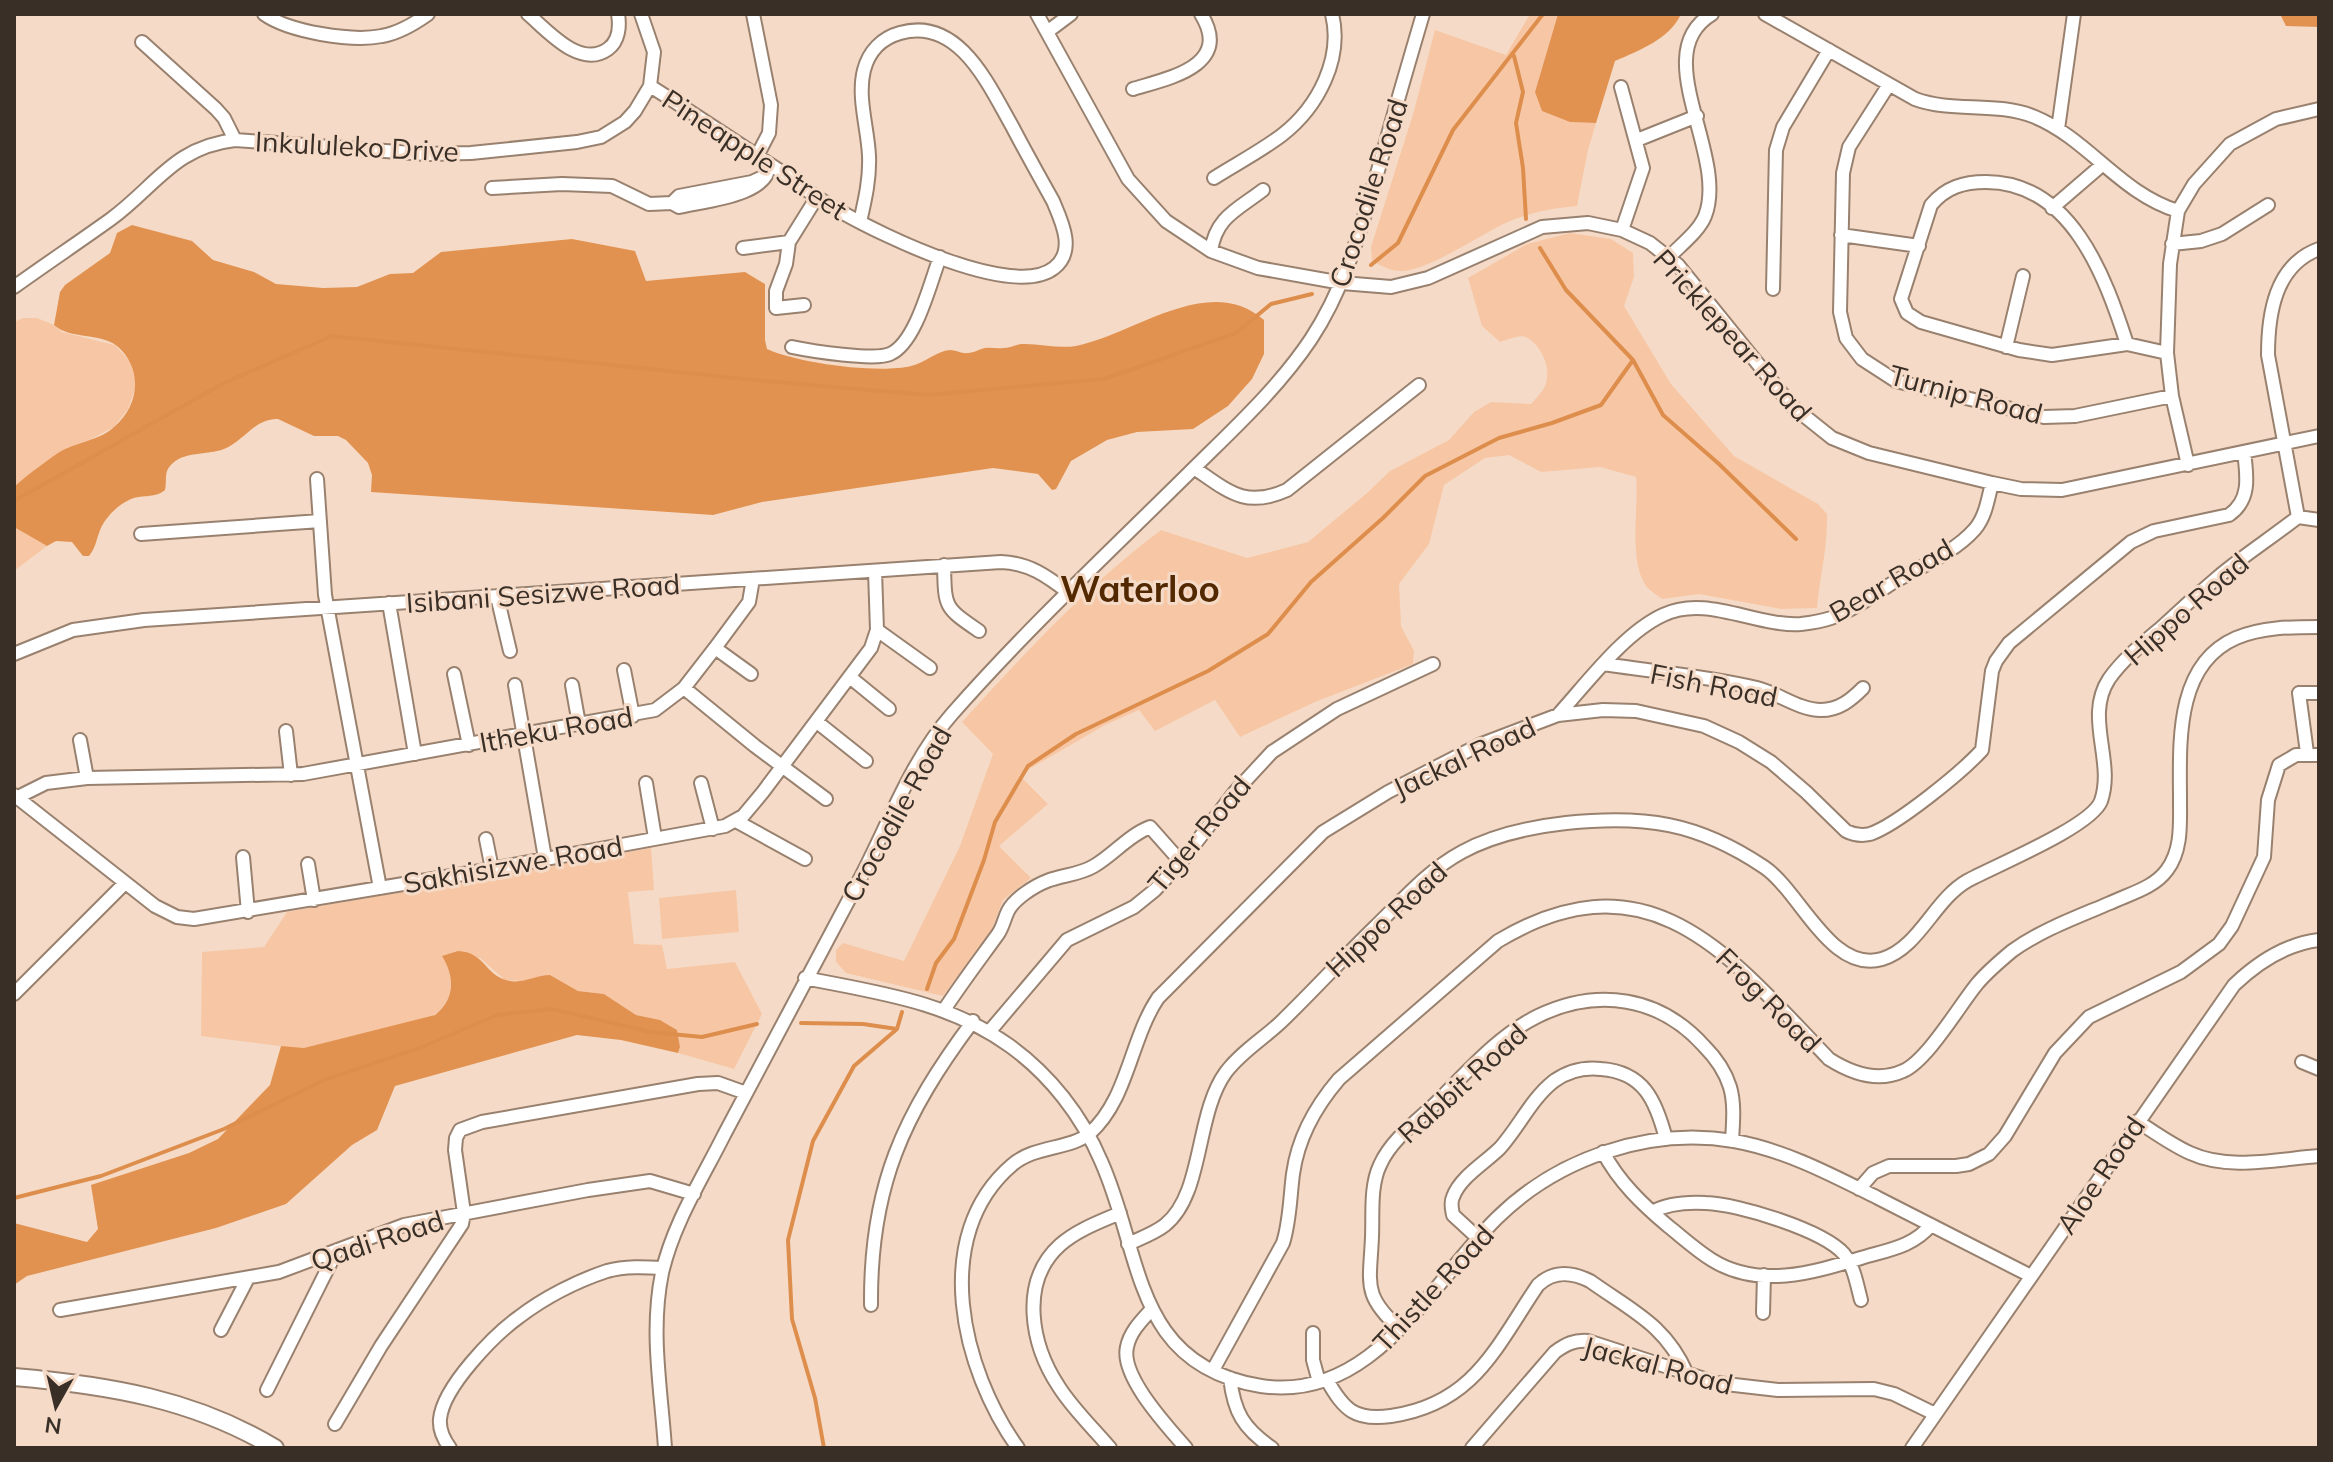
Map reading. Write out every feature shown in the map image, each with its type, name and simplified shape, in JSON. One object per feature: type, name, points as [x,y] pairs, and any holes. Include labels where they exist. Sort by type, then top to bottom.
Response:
[{"type":"main road","points":[[14,1377],[115,1388],[158,1397],[238,1427],[275,1448]]},
{"type":"street","points":[[264,14],[303,30],[368,38],[393,34],[428,14]]},
{"type":"street","points":[[528,14],[571,50],[589,55],[612,46],[617,37],[618,14]]},
{"type":"street","points":[[641,14],[654,52],[650,86]]},
{"type":"street","points":[[492,188],[562,184],[612,186],[649,204],[672,203],[679,207],[742,193],[763,181],[771,105],[753,14]]},
{"type":"street","name":"Pricklepear Road","points":[[1037,14],[1128,179],[1166,221],[1211,251],[1258,268],[1372,287],[1407,285],[1542,227],[1588,223],[1622,230],[1650,243],[1669,257],[1732,329],[1792,406],[1832,438],[1869,453],[2021,489],[2062,490],[2319,436]]},
{"type":"street","points":[[1047,32],[1071,14]]},
{"type":"street","points":[[1133,89],[1176,76],[1202,59],[1210,37],[1201,14]]},
{"type":"street","points":[[1214,178],[1283,134],[1304,113],[1320,90],[1330,66],[1335,47],[1332,14]]},
{"type":"street","name":"Crocodile Road","points":[[665,1448],[655,1347],[663,1268],[671,1244],[805,978],[856,888],[908,783],[941,729],[976,688],[1292,366],[1320,325],[1342,283],[1358,241],[1423,14]]},
{"type":"street","points":[[1669,257],[1701,223],[1708,207],[1711,179],[1688,89],[1685,62],[1697,20],[1712,14]]},
{"type":"street","points":[[1765,14],[1888,86],[1923,102],[2020,112],[2058,129],[2150,200],[2178,211]]},
{"type":"street","points":[[2058,129],[2074,14]]},
{"type":"street","name":"Pineapple Street","points":[[650,86],[764,166],[860,222],[903,244],[990,273],[1036,277],[1054,268],[1064,255],[1066,246],[1062,222],[1053,201],[981,72],[965,52],[936,34],[914,31],[894,35],[877,45],[867,63],[863,91],[869,169],[860,222]]},
{"type":"street","points":[[142,42],[216,109],[235,140]]},
{"type":"street","points":[[1773,289],[1776,150],[1783,127],[1829,50]]},
{"type":"street","name":"Inkululeko Drive","points":[[14,287],[123,210],[183,156],[221,142],[235,140],[426,154],[471,153],[577,142],[601,137],[625,122],[650,86]]},
{"type":"street","name":"Turnip Road","points":[[1888,86],[1858,132],[1845,160],[1839,292],[1842,329],[1862,359],[1896,381],[2044,417],[2075,416],[2172,396]]},
{"type":"street","points":[[1621,87],[1643,160],[1643,175],[1622,230]]},
{"type":"street","points":[[2188,465],[2172,396],[2167,353],[2172,244],[2178,211],[2194,184],[2230,144],[2262,124],[2292,113],[2319,109]]},
{"type":"street","points":[[1637,140],[1697,116]]},
{"type":"street","points":[[2052,208],[2102,165]]},
{"type":"street","points":[[2127,344],[2100,268],[2075,233],[2039,195],[2019,185],[1971,182],[1940,195],[1928,211],[1901,299],[1907,313],[1934,327],[2006,347],[2052,355],[2127,344],[2167,353]]},
{"type":"street","points":[[1211,251],[1214,234],[1221,221],[1263,190]]},
{"type":"street","points":[[804,305],[776,308],[776,291],[786,264],[789,242],[817,197]]},
{"type":"street","points":[[2172,244],[2201,241],[2222,234],[2268,205]]},
{"type":"street","points":[[1841,235],[1919,246]]},
{"type":"street","points":[[743,248],[789,242]]},
{"type":"street","points":[[2319,249],[2301,259],[2283,278],[2270,311],[2268,355],[2298,517],[2319,520]]},
{"type":"street","points":[[792,347],[861,356],[890,355],[907,341],[940,257]]},
{"type":"street","points":[[2006,347],[2023,276]]},
{"type":"street","points":[[1194,468],[1239,496],[1259,500],[1274,496],[1287,490],[1419,385]]},
{"type":"street","name":"Jackal Road","points":[[1088,1135],[1112,1105],[1141,1027],[1158,998],[1323,832],[1388,792],[1479,745],[1558,715],[1603,710],[1636,711],[1704,726],[1739,742],[1771,762],[1846,831],[1854,835],[1874,833],[1926,798],[1982,750],[1992,671],[2009,643],[2131,542],[2154,531],[2229,515],[2236,509],[2246,490],[2244,452]]},
{"type":"street","points":[[317,479],[325,595],[380,888]]},
{"type":"street","name":"Bear Road","points":[[1558,715],[1604,664],[1664,614],[1686,608],[1709,608],[1774,623],[1800,624],[1829,619],[1854,608],[1954,546],[1976,528],[1992,483]]},
{"type":"street","name":"Hippo Road","points":[[1128,1244],[1165,1225],[1182,1204],[1210,1105],[1219,1084],[1236,1060],[1280,1022],[1414,886],[1475,845],[1528,829],[1594,820],[1638,819],[1678,826],[1715,840],[1767,869],[1844,954],[1872,961],[1891,955],[1903,947],[1962,884],[2096,810],[2105,782],[2099,715],[2102,692],[2107,682],[2133,651],[2218,577],[2298,517]]},
{"type":"street","points":[[141,534],[320,521]]},
{"type":"street","name":"Isibani Sesizwe Road","points":[[14,654],[59,634],[89,626],[944,565],[1016,563],[1042,573],[1069,593]]},
{"type":"street","points":[[944,565],[945,602],[955,614],[979,631]]},
{"type":"street","name":"Sakhisizwe Road","points":[[15,797],[162,911],[177,917],[205,919],[713,829],[736,821],[783,767],[871,648],[877,630],[875,571]]},
{"type":"street","name":"Itheku Road","points":[[15,797],[46,783],[87,778],[291,775],[633,716],[662,707],[684,688],[749,602],[753,579]]},
{"type":"street","points":[[497,596],[510,651]]},
{"type":"street","points":[[389,603],[415,754]]},
{"type":"street","name":"Frog Road","points":[[1213,1370],[1283,1243],[1297,1153],[1319,1102],[1339,1079],[1498,941],[1526,925],[1578,910],[1604,908],[1654,914],[1692,931],[1728,956],[1829,1059],[1845,1069],[1879,1077],[1907,1070],[1920,1059],[1978,982],[2014,950],[2066,922],[2145,888],[2166,872],[2174,859],[2180,831],[2180,736],[2183,715],[2193,683],[2216,650],[2250,633],[2273,628],[2319,627]]},
{"type":"street","points":[[877,630],[930,668]]},
{"type":"street","points":[[715,648],[751,674]]},
{"type":"street","name":"Tiger Road","points":[[989,1032],[1067,940],[1134,907],[1155,890],[1181,862],[1234,793],[1272,752],[1337,709],[1433,664]]},
{"type":"street","name":"Fish Road","points":[[1604,664],[1752,687],[1813,710],[1836,708],[1851,700],[1863,688]]},
{"type":"street","points":[[624,670],[633,716]]},
{"type":"street","points":[[454,674],[469,745]]},
{"type":"street","points":[[851,678],[889,709]]},
{"type":"street","points":[[515,685],[545,858]]},
{"type":"street","points":[[572,685],[579,724]]},
{"type":"street","points":[[684,688],[826,799]]},
{"type":"street","points":[[1859,1189],[1873,1173],[1889,1166],[1956,1166],[1969,1164],[1989,1154],[2005,1136],[2055,1053],[2089,1017],[2181,972],[2219,944],[2232,926],[2264,857],[2268,800],[2279,765],[2296,755],[2313,754],[2299,693],[2319,693]]},
{"type":"street","points":[[817,722],[866,761]]},
{"type":"street","points":[[286,731],[291,775]]},
{"type":"street","points":[[80,740],[87,778]]},
{"type":"street","points":[[646,783],[655,838]]},
{"type":"street","points":[[701,783],[713,829]]},
{"type":"street","points":[[736,821],[805,859]]},
{"type":"street","points":[[944,1010],[1001,930],[1009,909],[1017,900],[1047,881],[1092,867],[1150,827],[1181,862]]},
{"type":"street","points":[[486,839],[492,869]]},
{"type":"street","points":[[243,857],[248,912]]},
{"type":"street","points":[[308,864],[314,900]]},
{"type":"street","points":[[14,994],[125,883]]},
{"type":"street","name":"Aloe Road","points":[[1912,1448],[2234,985],[2263,960],[2294,945],[2319,940]]},
{"type":"street","name":"Thistle Road","points":[[805,978],[897,997],[973,1021],[1012,1047],[1047,1078],[1068,1104],[1101,1160],[1151,1310],[1181,1349],[1230,1378],[1264,1387],[1323,1381],[1365,1360],[1400,1329],[1478,1238],[1513,1203],[1538,1184],[1577,1162],[1603,1152],[1666,1139],[1732,1141],[1786,1156],[1859,1189],[2031,1276]]},
{"type":"street","name":"Rabbit Road","points":[[1400,1329],[1378,1307],[1371,1288],[1374,1190],[1378,1168],[1390,1148],[1414,1123],[1494,1046],[1524,1024],[1553,1010],[1607,999],[1638,1003],[1674,1018],[1708,1049],[1726,1076],[1733,1101],[1732,1141]]},
{"type":"street","points":[[871,1305],[874,1235],[895,1149],[937,1069],[973,1021]]},
{"type":"street","points":[[2302,1062],[2319,1069]]},
{"type":"street","points":[[1478,1238],[1453,1215],[1453,1195],[1499,1148],[1546,1089],[1567,1073],[1592,1068],[1630,1076],[1654,1102],[1666,1139]]},
{"type":"street","points":[[335,1424],[381,1346],[457,1234],[464,1213],[455,1144],[458,1133],[466,1127],[698,1084],[718,1083],[746,1093]]},
{"type":"street","points":[[2137,1121],[2190,1153],[2216,1161],[2235,1163],[2319,1156]]},
{"type":"street","points":[[1018,1448],[985,1389],[972,1350],[963,1297],[963,1265],[968,1234],[982,1198],[998,1177],[1016,1162],[1041,1149],[1088,1135]]},
{"type":"street","points":[[1603,1152],[1622,1182],[1652,1212],[1713,1261],[1741,1272],[1806,1274],[1911,1243],[1931,1225]]},
{"type":"street","name":"Qadi Road","points":[[60,1310],[290,1269],[404,1225],[464,1213],[642,1182],[660,1183],[694,1194]]},
{"type":"street","points":[[1652,1212],[1680,1204],[1706,1203],[1731,1207],[1817,1235],[1835,1246],[1849,1262],[1861,1300]]},
{"type":"street","points":[[1110,1448],[1069,1400],[1046,1364],[1034,1322],[1034,1296],[1042,1268],[1058,1247],[1082,1230],[1120,1213]]},
{"type":"street","points":[[267,1390],[337,1250]]},
{"type":"street","points":[[450,1448],[440,1419],[446,1401],[478,1357],[508,1325],[534,1307],[610,1271],[634,1267],[663,1268]]},
{"type":"street","points":[[1313,1333],[1313,1360],[1323,1381],[1346,1408],[1364,1416],[1408,1413],[1439,1403],[1485,1367],[1544,1279],[1564,1273],[1590,1281],[1660,1330],[1680,1358],[1687,1374]]},
{"type":"street","points":[[1763,1313],[1764,1275]]},
{"type":"street","points":[[221,1330],[248,1278]]},
{"type":"street","points":[[1151,1310],[1130,1336],[1125,1358],[1127,1366],[1134,1380],[1186,1448]]},
{"type":"street","name":"Jackal Road","points":[[1472,1448],[1555,1352],[1570,1342],[1588,1341],[1717,1383],[1768,1390],[1874,1389],[1894,1394],[1935,1414]]},
{"type":"street","points":[[1230,1378],[1235,1408],[1241,1419],[1272,1448]]},
{"type":"shaded area","points":[[1530,14],[1558,14],[1535,92],[1570,122],[1596,123],[1577,206],[1543,211],[1510,221],[1413,269],[1393,270],[1372,261],[1371,247],[1414,111],[1435,30],[1506,55]]},
{"type":"shaded area","points":[[1558,14],[1681,14],[1661,37],[1615,61],[1596,123],[1570,122],[1542,111],[1535,92]]},
{"type":"shaded area","points":[[2280,14],[2319,14],[2319,27],[2286,26]]},
{"type":"shaded area","points":[[132,225],[192,241],[213,260],[254,272],[276,284],[323,288],[357,287],[390,274],[413,273],[441,252],[572,239],[635,251],[646,281],[745,272],[765,284],[767,349],[798,359],[838,366],[897,368],[950,350],[970,353],[1021,344],[1076,346],[1172,310],[1220,302],[1243,307],[1264,320],[1264,354],[1252,379],[1228,406],[1193,429],[1137,432],[1107,440],[1071,461],[1056,489],[1052,490],[1038,474],[993,468],[762,502],[713,515],[371,492],[372,475],[368,463],[346,440],[338,436],[314,436],[278,419],[270,420],[224,449],[188,455],[176,461],[167,471],[165,490],[157,495],[133,498],[119,506],[101,528],[89,556],[83,556],[72,542],[56,541],[47,546],[14,527],[14,487],[58,453],[108,432],[129,408],[135,386],[134,375],[131,365],[117,346],[102,339],[68,333],[54,325],[60,292],[65,285],[110,253],[117,233]]},
{"type":"shaded area","points":[[1570,233],[1611,239],[1633,253],[1634,277],[1624,306],[1671,384],[1734,456],[1818,504],[1827,514],[1817,608],[1781,609],[1699,594],[1662,599],[1646,586],[1637,562],[1636,477],[1600,467],[1541,472],[1509,455],[1485,458],[1444,485],[1429,544],[1399,584],[1401,626],[1414,651],[1413,664],[1315,702],[1240,737],[1215,700],[1155,731],[1139,710],[1105,725],[1019,775],[1048,804],[999,846],[1031,878],[1003,900],[991,931],[943,996],[846,973],[836,962],[836,950],[843,943],[904,961],[960,846],[993,754],[962,722],[1033,646],[1107,574],[1161,530],[1247,558],[1308,542],[1390,471],[1449,440],[1474,412],[1491,402],[1531,404],[1546,383],[1544,357],[1526,337],[1500,342],[1482,326],[1468,278],[1527,244]]},
{"type":"shaded area","points":[[37,318],[62,332],[115,345],[135,367],[136,386],[128,409],[114,427],[60,452],[14,487],[14,322]]},
{"type":"shaded area","points":[[14,527],[47,546],[14,571]]},
{"type":"shaded area","points":[[651,848],[654,890],[628,892],[634,944],[662,945],[667,969],[735,962],[762,1014],[734,1069],[678,1053],[677,1030],[660,1020],[636,1015],[604,994],[578,991],[550,975],[528,981],[505,980],[480,958],[446,962],[450,994],[443,1007],[429,1018],[304,1049],[201,1036],[202,952],[264,947],[287,912]]},
{"type":"shaded area","points":[[736,890],[739,932],[662,939],[659,898]]},
{"type":"shaded area","points":[[458,951],[474,955],[494,974],[506,980],[550,975],[578,991],[604,994],[636,1015],[660,1020],[677,1030],[678,1053],[621,1040],[577,1035],[395,1086],[377,1130],[352,1145],[286,1204],[216,1228],[27,1276],[14,1285],[14,1223],[87,1242],[98,1229],[91,1185],[189,1153],[218,1139],[270,1085],[281,1046],[304,1048],[435,1015],[446,1002],[451,987],[442,956]]},
{"type":"waterway","points":[[1371,265],[1398,243],[1453,130],[1543,14]]},
{"type":"waterway","points":[[1514,56],[1523,92],[1516,123],[1526,219]]},
{"type":"waterway","points":[[1540,248],[1566,290],[1633,360],[1663,415],[1796,539]]},
{"type":"waterway","points":[[14,501],[224,383],[332,336],[929,395],[1104,379],[1236,333],[1271,304],[1312,294]]},
{"type":"waterway","points":[[927,989],[936,963],[954,939],[995,822],[1028,766],[1076,734],[1208,671],[1268,634],[1311,582],[1425,476],[1499,438],[1601,405],[1633,360]]},
{"type":"waterway","points":[[14,1198],[101,1176],[224,1129],[324,1080],[422,1047],[497,1015],[552,1009],[651,1032],[702,1037],[757,1024]]},
{"type":"waterway","points":[[824,1448],[815,1398],[792,1319],[788,1240],[813,1141],[854,1066],[897,1029],[902,1012]]},
{"type":"waterway","points":[[801,1023],[863,1024],[897,1029]]},
{"type":"district","name":"Waterloo","points":[[1140,588]]}]
